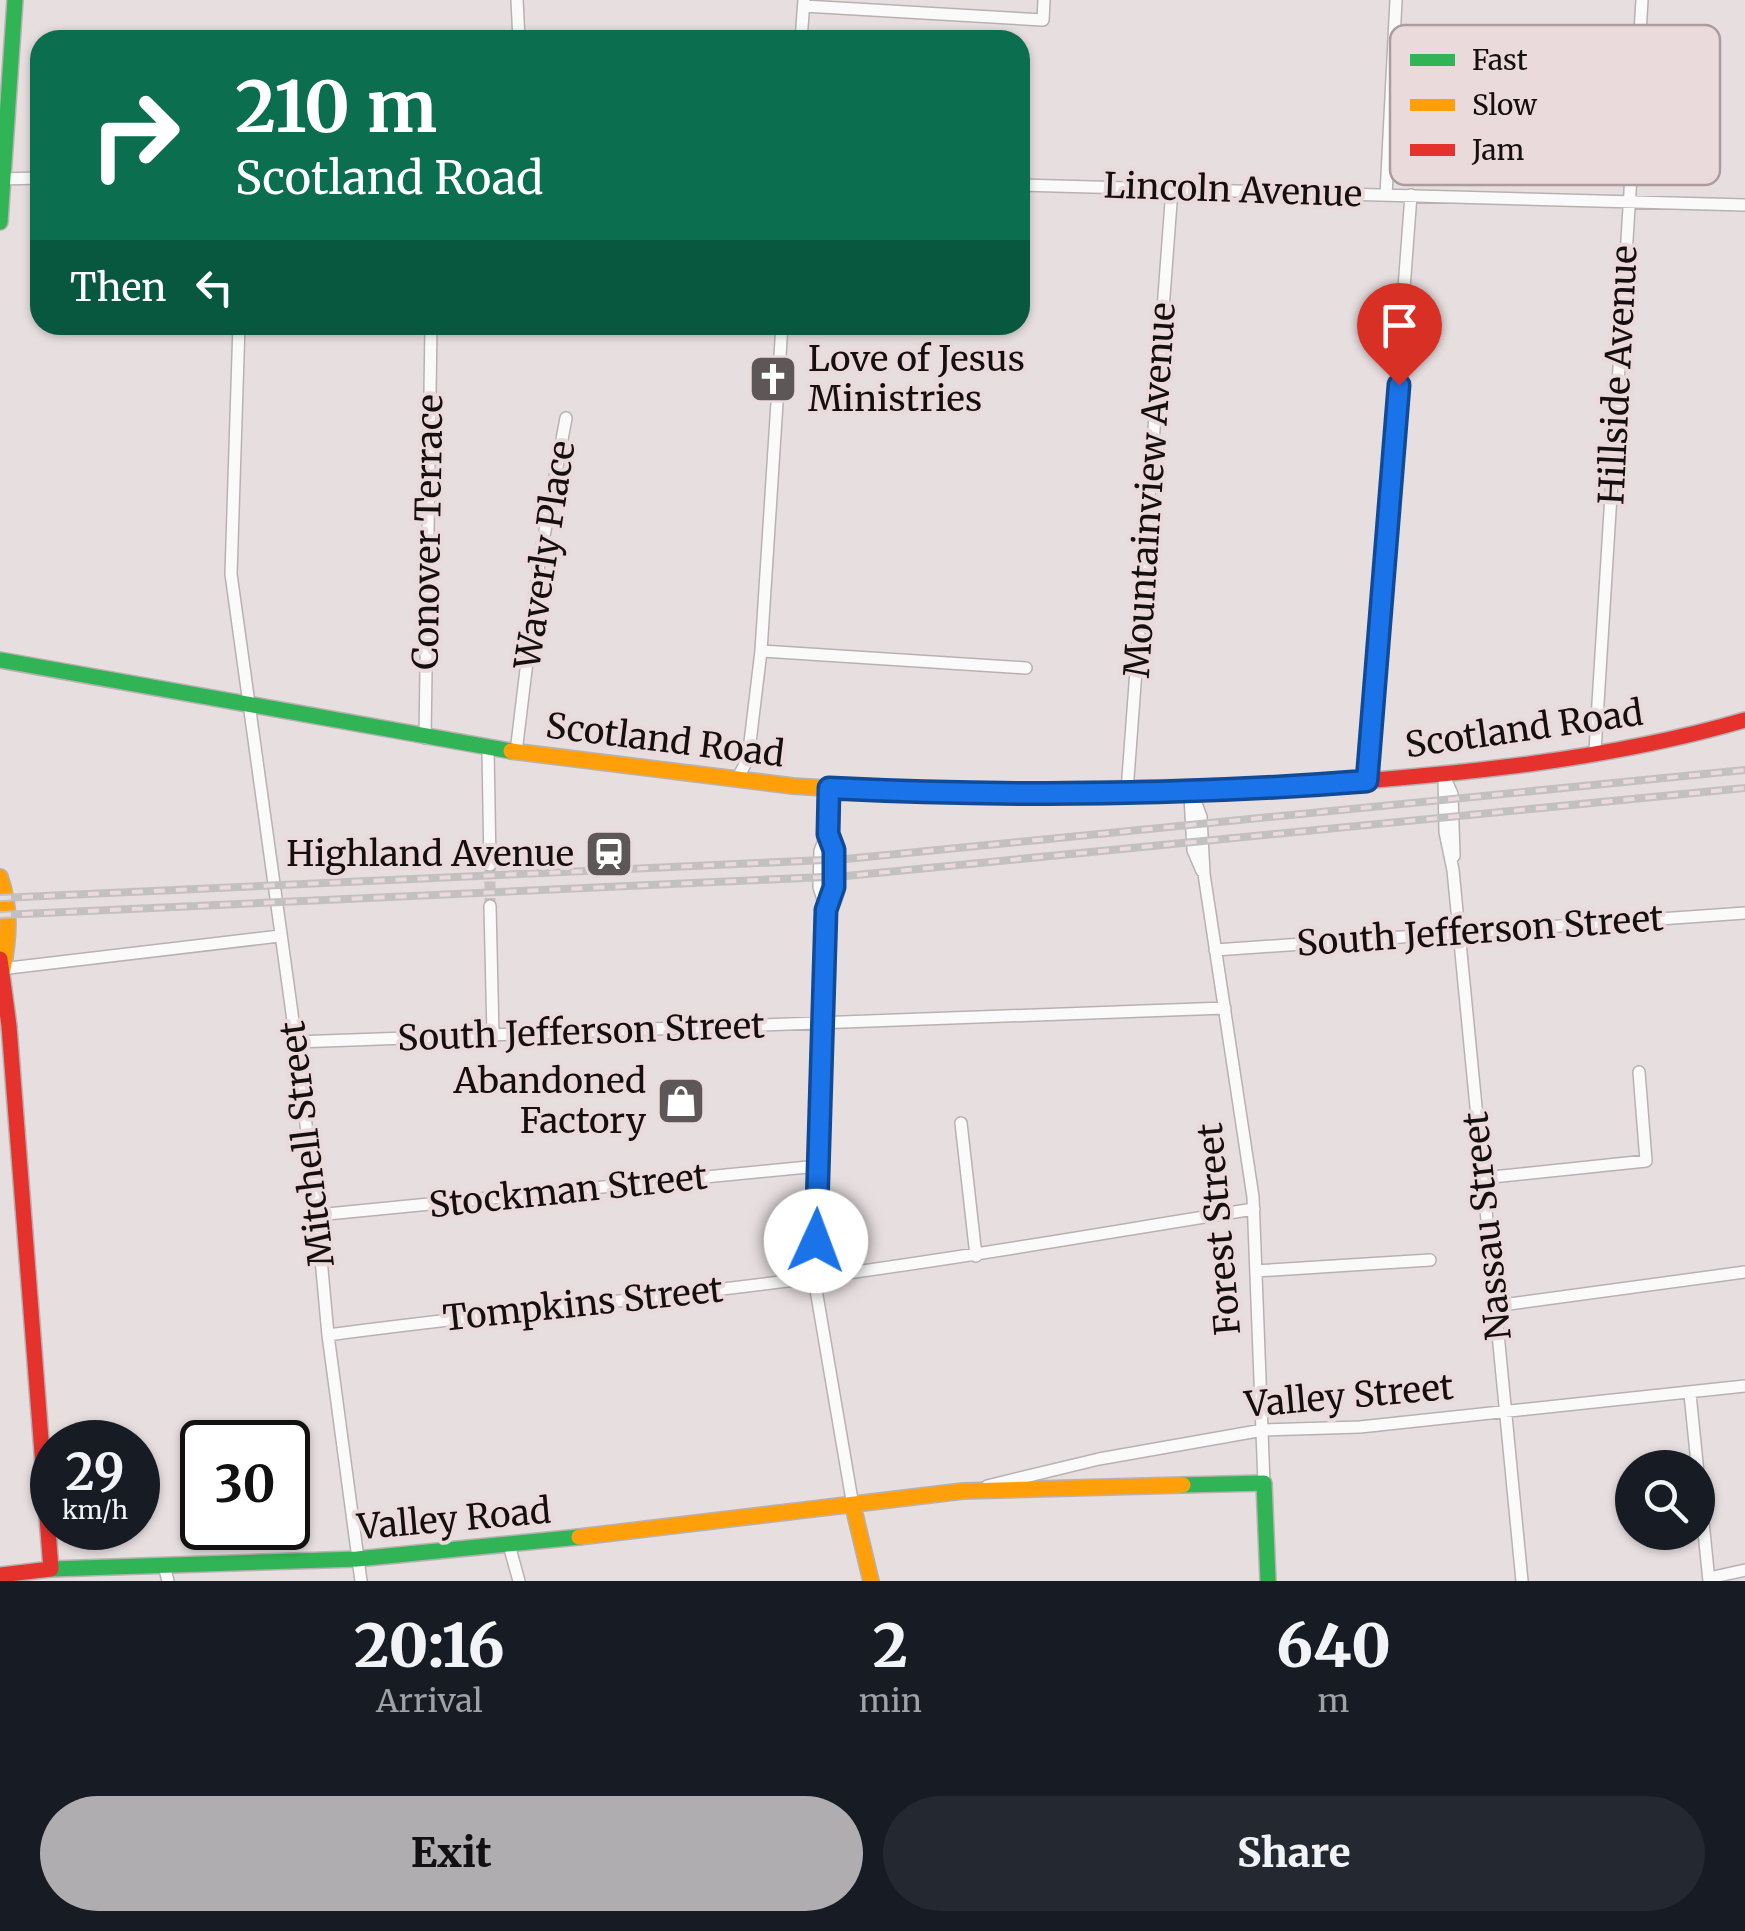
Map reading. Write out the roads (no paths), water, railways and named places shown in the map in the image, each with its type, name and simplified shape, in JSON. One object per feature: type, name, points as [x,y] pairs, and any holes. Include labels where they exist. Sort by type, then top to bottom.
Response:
[{"type":"main road","points":[[0,222],[15,0]]},
{"type":"main road","name":"Scotland Road","points":[[0,660],[488,749],[737,780],[930,794],[1191,790],[1444,776],[1701,733],[1745,720]]},
{"type":"main road","points":[[0,877],[6,889],[10,933],[1,966],[52,1569]]},
{"type":"main road","name":"Valley Street","points":[[853,1506],[963,1491],[1264,1482]]},
{"type":"main road","name":"Forest Street","points":[[1264,1482],[1268,1581]]},
{"type":"main road","points":[[853,1506],[871,1581]]},
{"type":"main road","name":"Valley Road","points":[[0,1576],[52,1569],[166,1574],[357,1559],[853,1506]]},
{"type":"street","points":[[516,0],[518,30]]},
{"type":"street","points":[[803,30],[804,3],[900,6],[1043,20],[1044,0]]},
{"type":"street","points":[[1395,25],[1396,0]]},
{"type":"street","name":"Hillside Avenue","points":[[1640,25],[1642,0]]},
{"type":"street","points":[[1386,195],[1390,117]]},
{"type":"street","points":[[1,179],[30,178]]},
{"type":"street","name":"Lincoln Avenue","points":[[1030,184],[1745,204]]},
{"type":"street","name":"Hillside Avenue","points":[[1595,751],[1629,185]]},
{"type":"street","name":"Mountainview Avenue","points":[[1127,791],[1172,189]]},
{"type":"street","points":[[1367,781],[1411,196]]},
{"type":"street","name":"Mitchell Street","points":[[240,335],[231,574],[296,1042],[318,1215],[328,1335],[361,1581]]},
{"type":"street","name":"Conover Terrace","points":[[425,738],[430,335]]},
{"type":"street","points":[[737,780],[748,760],[760,651],[781,335]]},
{"type":"street","name":"Waverly Place","points":[[516,752],[539,563],[566,418]]},
{"type":"street","points":[[760,651],[1026,668]]},
{"type":"street","points":[[488,749],[490,865]]},
{"type":"street","name":"Nassau Street","points":[[1444,776],[1445,832],[1452,870],[1522,1581]]},
{"type":"street","points":[[829,788],[828,834],[834,850],[834,887],[826,910],[814,1278],[853,1506]]},
{"type":"street","name":"Forest Street","points":[[1191,790],[1193,850],[1204,874],[1254,1209],[1264,1482]]},
{"type":"street","points":[[490,906],[492,1035]]},
{"type":"street","name":"South Jefferson Street","points":[[1215,950],[1745,913]]},
{"type":"street","points":[[1,966],[280,936]]},
{"type":"street","name":"South Jefferson Street","points":[[296,1042],[1225,1008]]},
{"type":"street","points":[[1482,1178],[1646,1161],[1639,1072]]},
{"type":"street","points":[[961,1123],[976,1256]]},
{"type":"street","name":"Stockman Street","points":[[318,1215],[818,1166]]},
{"type":"street","name":"Tompkins Street","points":[[328,1335],[976,1256],[1254,1209]]},
{"type":"street","points":[[1256,1271],[1430,1260]]},
{"type":"street","points":[[1495,1306],[1745,1272]]},
{"type":"street","name":"Valley Street","points":[[963,1491],[1099,1458],[1263,1430],[1360,1427],[1745,1386]]},
{"type":"street","points":[[1690,1394],[1709,1580],[1745,1570]]},
{"type":"street","points":[[509,1545],[520,1581]]},
{"type":"tunnel","points":[[490,865],[490,906]]},
{"type":"railway","points":[[0,898],[846,859],[1745,770]]},
{"type":"railway","points":[[0,915],[846,876],[1745,788]]},
{"type":"place","name":"Love of Jesus Ministries","points":[[773,379]]},
{"type":"place","name":"Highland Avenue","points":[[609,854]]},
{"type":"place","name":"Abandoned Factory","points":[[681,1101]]}]
